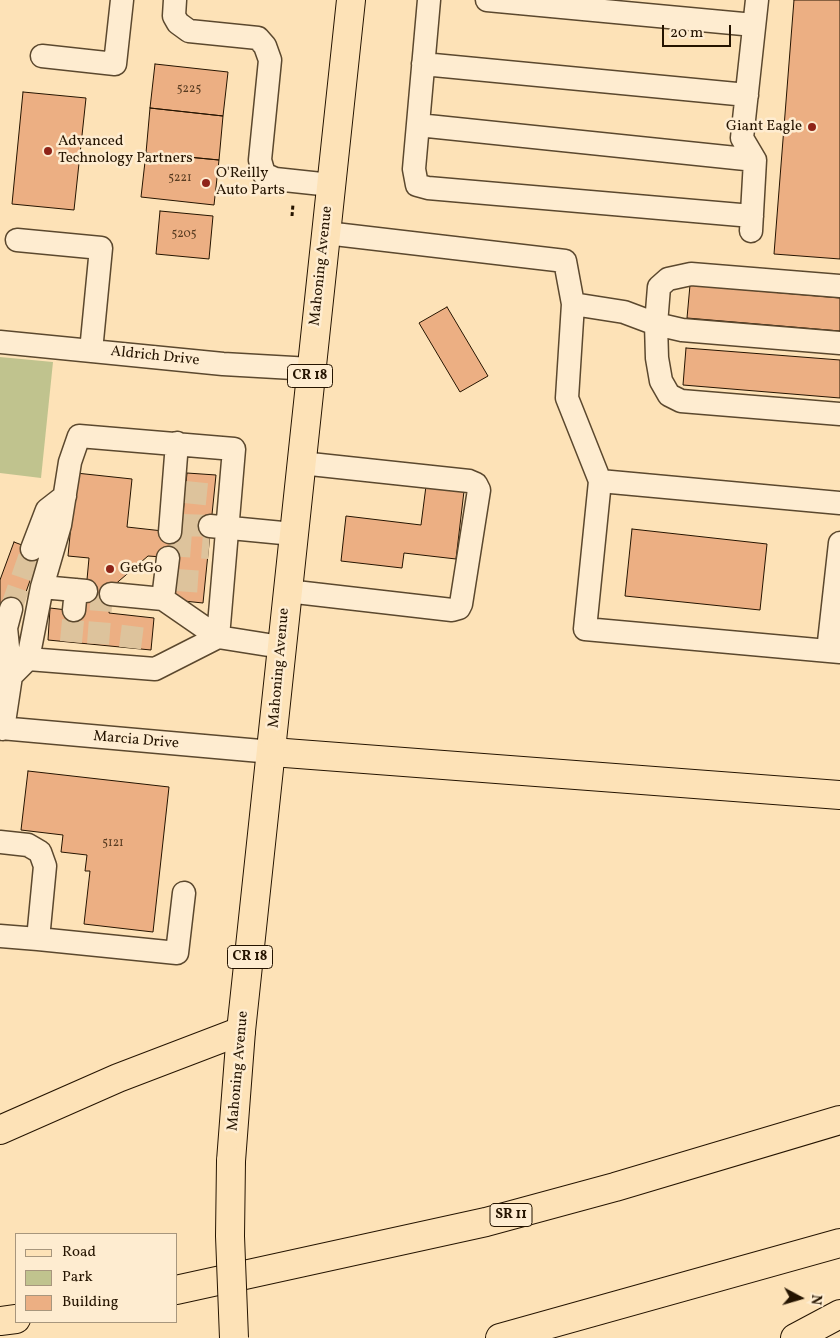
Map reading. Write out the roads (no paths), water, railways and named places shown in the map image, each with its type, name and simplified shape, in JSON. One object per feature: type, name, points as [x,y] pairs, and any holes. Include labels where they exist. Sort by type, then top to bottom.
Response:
[{"type":"main road","name":"Mahoning Avenue","points":[[234,1338],[230,1236],[231,1162],[242,1031],[272,752],[281,647],[351,0]]},
{"type":"main road","points":[[272,752],[840,795]]},
{"type":"main road","points":[[0,1130],[118,1078],[242,1031]]},
{"type":"main road","name":"SR 11","points":[[178,1290],[486,1222],[615,1187],[840,1120]]},
{"type":"main road","points":[[500,1338],[840,1243]]},
{"type":"main road","points":[[796,1338],[840,1314]]},
{"type":"main road","points":[[0,1321],[15,1319]]},
{"type":"street","points":[[42,56],[114,64],[122,0]]},
{"type":"street","points":[[175,0],[174,16],[178,23],[189,31],[258,38],[265,46],[270,60],[260,160],[264,174],[275,179],[331,185]]},
{"type":"street","points":[[429,0],[414,169],[417,185],[428,188],[751,224],[755,160],[742,138],[757,0]]},
{"type":"street","points":[[486,0],[564,4],[754,25]]},
{"type":"street","points":[[423,64],[747,95]]},
{"type":"street","points":[[418,125],[755,160]]},
{"type":"street","points":[[326,233],[565,261],[573,304],[567,398],[600,481],[585,629],[834,652],[840,543]]},
{"type":"street","points":[[16,240],[100,248],[91,351]]},
{"type":"street","points":[[840,286],[691,274],[668,279],[659,287],[656,324],[657,358],[661,381],[669,395],[681,401],[840,414]]},
{"type":"street","points":[[573,304],[624,312],[656,324],[682,330],[840,343]]},
{"type":"street","name":"Aldrich Drive","points":[[0,342],[223,364],[311,369]]},
{"type":"street","points":[[28,660],[42,587],[60,525],[70,462],[79,436],[234,449],[222,496],[214,584],[218,637]]},
{"type":"street","points":[[174,527],[179,492],[177,443]]},
{"type":"street","points":[[287,591],[452,610],[459,608],[479,490],[476,484],[469,481],[301,462]]},
{"type":"street","points":[[600,481],[840,503]]},
{"type":"street","points":[[32,549],[47,510],[64,496]]},
{"type":"street","points":[[218,538],[293,534]]},
{"type":"street","points":[[111,594],[136,606],[168,579],[218,637]]},
{"type":"street","points":[[42,587],[79,597]]},
{"type":"street","points":[[2,729],[11,676],[6,628],[11,609]]},
{"type":"street","points":[[11,676],[28,660],[71,652],[129,657],[155,668],[218,637],[281,647]]},
{"type":"street","name":"Marcia Drive","points":[[2,729],[272,752]]},
{"type":"street","points":[[0,842],[28,845],[40,852],[45,866],[38,939]]},
{"type":"street","points":[[0,936],[177,953],[184,893]]},
{"type":"tunnel","points":[[185,492],[214,495]]},
{"type":"tunnel","points":[[182,525],[210,526]]},
{"type":"tunnel","points":[[169,545],[209,548]]},
{"type":"tunnel","points":[[11,609],[32,549]]},
{"type":"tunnel","points":[[176,580],[205,582]]},
{"type":"tunnel","points":[[98,644],[102,593]]},
{"type":"tunnel","points":[[71,642],[74,610]]},
{"type":"tunnel","points":[[130,648],[134,616]]},
{"type":"place","name":"Giant Eagle","points":[[812,127]]},
{"type":"place","name":"Advanced Technology Partners","points":[[48,151]]},
{"type":"place","name":"O'Reilly Auto Parts","points":[[206,183]]},
{"type":"place","name":"GetGo","points":[[110,569]]}]
